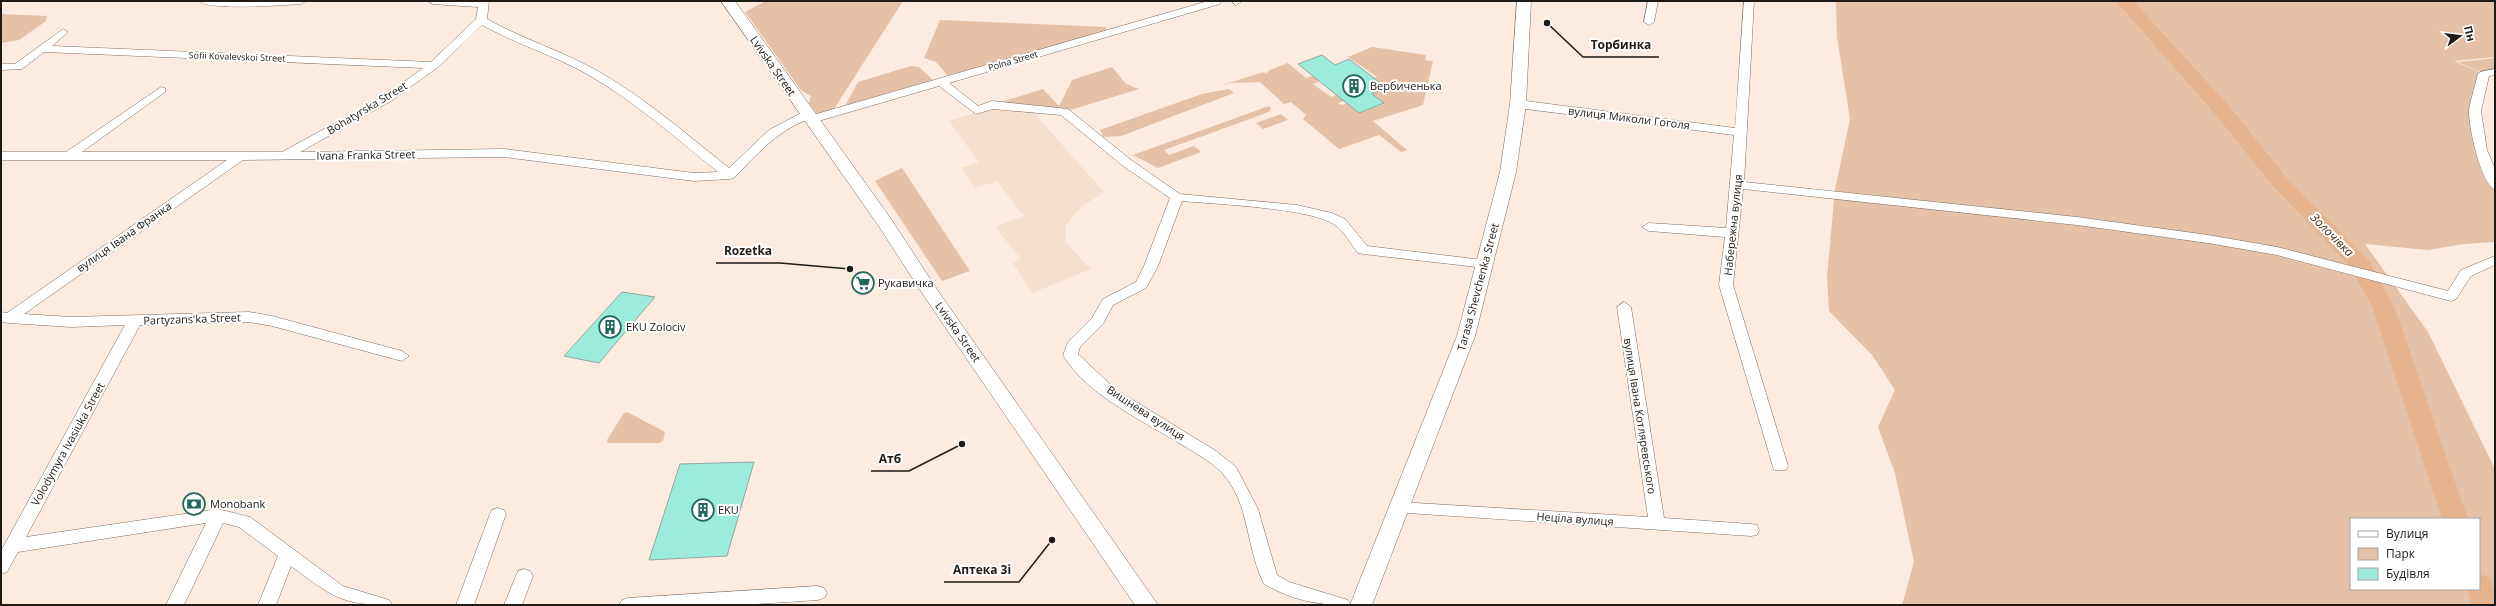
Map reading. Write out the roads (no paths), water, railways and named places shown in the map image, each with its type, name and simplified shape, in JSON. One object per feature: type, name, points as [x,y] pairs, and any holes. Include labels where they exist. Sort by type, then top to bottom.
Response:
[{"type":"main road","name":"Lvivska Street","points":[[728,1],[885,223],[932,295],[1147,605]]},
{"type":"main road","name":"Tarasa Shevchenka Street","points":[[1361,605],[1466,336],[1486,264],[1508,172],[1518,104],[1524,1]]},
{"type":"street","points":[[204,1],[238,4],[301,1]]},
{"type":"street","points":[[433,1],[483,3],[481,20],[530,46],[590,72],[638,102],[730,175]]},
{"type":"street","points":[[1649,22],[1653,1]]},
{"type":"street","name":"Набережна вулиця","points":[[1749,1],[1737,185],[1726,285],[1780,466]]},
{"type":"street","name":"Polna Street","points":[[730,175],[770,133],[790,121],[941,82],[1216,2]]},
{"type":"street","name":"Bohatyrska Street","points":[[284,156],[387,99],[434,65],[481,20]]},
{"type":"street","points":[[1,67],[20,72],[41,49],[63,32]]},
{"type":"street","name":"Sofii Kovalevskoi Street","points":[[41,49],[434,65]]},
{"type":"street","points":[[2495,72],[2484,74],[2475,111],[2481,150],[2495,185]]},
{"type":"street","points":[[941,82],[976,110],[992,105],[1064,112],[1121,158],[1177,197],[1310,211],[1340,222],[1363,250],[1486,264]]},
{"type":"street","points":[[69,156],[161,90]]},
{"type":"street","name":"вулиця Миколи Гоголя","points":[[1518,104],[1741,132]]},
{"type":"street","name":"Ivana Franka Street","points":[[1,156],[239,157],[504,153],[694,177],[730,175]]},
{"type":"street","name":"вулиця Івана Франка","points":[[5,317],[239,157]]},
{"type":"street","points":[[1737,185],[2077,221],[2200,238],[2276,251],[2380,279],[2451,296],[2466,273],[2495,260]]},
{"type":"street","name":"Вишнева вулиця","points":[[1177,197],[1151,266],[1141,285],[1108,302],[1098,321],[1074,345],[1070,354],[1079,366],[1112,392],[1229,470],[1243,494],[1270,579],[1284,587],[1342,605]]},
{"type":"street","points":[[1649,227],[1732,233]]},
{"type":"street","name":"вулиця Івана Котляревського","points":[[1624,307],[1657,524]]},
{"type":"street","name":"Partyzansʹka Street","points":[[5,317],[71,322],[249,317],[402,356]]},
{"type":"street","name":"Volodymyra Ivasiuka Street","points":[[1,567],[135,320]]},
{"type":"street","name":"Неціла вулиця","points":[[1399,508],[1751,530]]},
{"type":"street","points":[[465,605],[498,514]]},
{"type":"street","points":[[12,546],[218,515],[244,522],[337,591],[382,605]]},
{"type":"street","points":[[175,605],[218,515]]},
{"type":"street","points":[[267,605],[287,554]]},
{"type":"street","points":[[513,605],[524,576]]},
{"type":"street","points":[[628,605],[818,593]]},
{"type":"waterway","name":"Золочівка","points":[[2124,1],[2223,111],[2279,181],[2358,261],[2383,306],[2455,518]]},
{"type":"waterway","name":"Золочівка","points":[[2480,588],[2486,605]]},
{"type":"place","name":"Торбинка","points":[[1547,23]]},
{"type":"place","name":"Вербиченька","points":[[1354,86]]},
{"type":"place","name":"Rozetka","points":[[850,269]]},
{"type":"place","name":"Рукавичка","points":[[863,283]]},
{"type":"place","name":"EKU Zolociv","points":[[610,327]]},
{"type":"place","name":"Атб","points":[[962,444]]},
{"type":"place","name":"Monobank","points":[[194,504]]},
{"type":"place","name":"EKU","points":[[703,510]]},
{"type":"place","name":"Аптека 3і","points":[[1052,540]]}]
